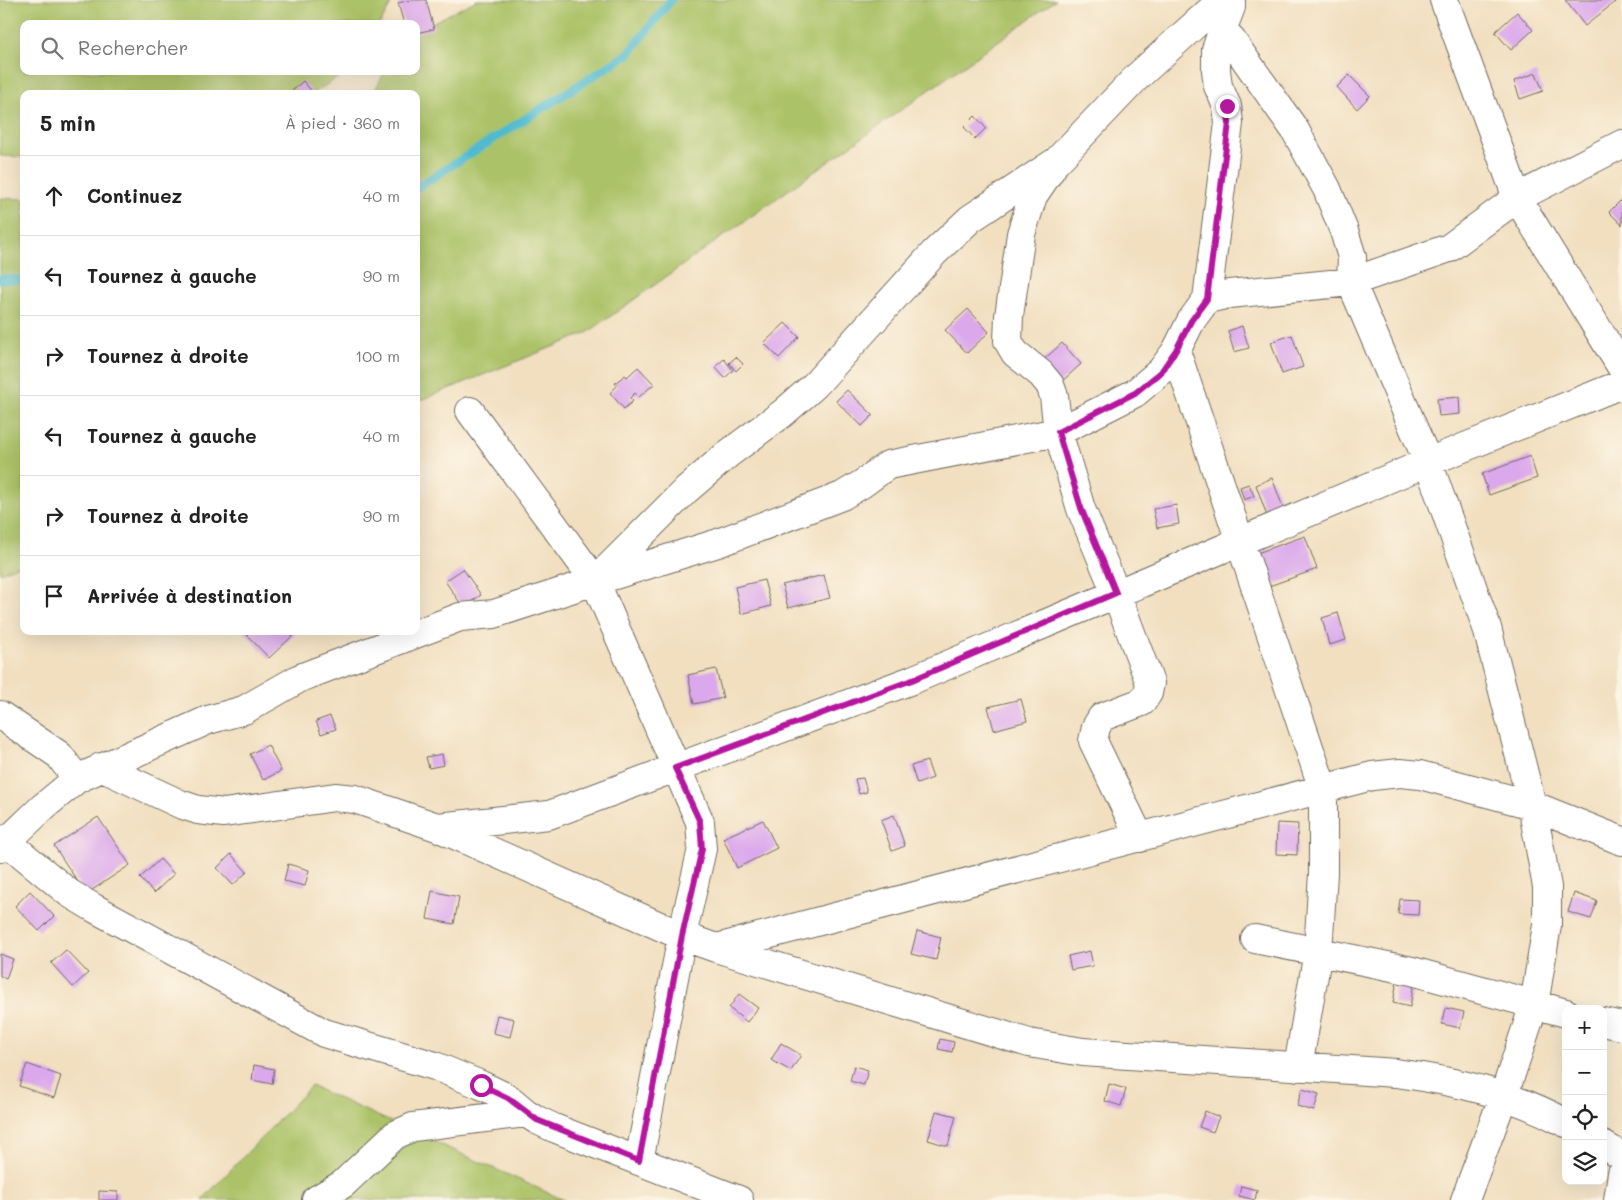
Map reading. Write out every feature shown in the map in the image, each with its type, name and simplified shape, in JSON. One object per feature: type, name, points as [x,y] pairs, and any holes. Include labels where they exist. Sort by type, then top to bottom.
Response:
[{"type":"street","points":[[1140,838],[1093,741],[1096,727],[1102,717],[1142,702],[1148,693],[1150,683],[1081,508],[1058,432],[1054,396],[1050,385],[1041,374],[1015,353],[1008,341],[1009,316],[1022,234],[1033,196],[1057,160],[1138,78],[1222,0]]},
{"type":"street","points":[[420,632],[460,617],[494,614],[718,543],[842,496],[888,465],[1058,432],[1135,393],[1161,372],[1176,350],[1191,321],[1207,299],[1229,123],[1227,106],[1218,86],[1216,50],[1231,7],[1231,0]]},
{"type":"street","points":[[1444,0],[1517,198],[1622,368]]},
{"type":"street","points":[[1223,28],[1295,130],[1327,189],[1344,231],[1352,257],[1351,282],[1428,462],[1487,628],[1532,805],[1547,887],[1546,925],[1534,1005],[1504,1095],[1465,1200]]},
{"type":"street","points":[[1207,299],[1229,294],[1351,282],[1449,248],[1517,198],[1622,144]]},
{"type":"street","points":[[595,581],[686,490],[814,386],[934,253],[970,219],[1057,160]]},
{"type":"street","points":[[1176,350],[1323,789],[1323,873],[1318,952],[1298,1067]]},
{"type":"street","points":[[436,827],[549,815],[912,680],[1428,462],[1622,384]]},
{"type":"street","points":[[470,411],[595,581],[700,822],[702,849],[682,936],[639,1161]]},
{"type":"street","points":[[413,635],[300,678],[244,710],[208,720],[77,779],[2,843],[69,893],[94,908],[324,1033],[435,1066],[501,1095],[537,1120],[554,1128],[739,1200]]},
{"type":"street","points":[[0,715],[59,755],[77,779]]},
{"type":"street","points":[[101,767],[180,804],[198,810],[224,813],[335,797],[355,799],[436,827],[682,936],[1029,1043],[1059,1049],[1396,1073],[1424,1077],[1504,1095],[1562,1121]]},
{"type":"street","points":[[716,948],[1372,776],[1400,773],[1420,775],[1532,805],[1622,841]]},
{"type":"street","points":[[1255,939],[1412,971],[1562,1012]]},
{"type":"street","points":[[1607,1023],[1622,1026]]},
{"type":"street","points":[[316,1200],[343,1184],[395,1135],[414,1127],[526,1113]]},
{"type":"street","points":[[1607,1147],[1622,1156]]},
{"type":"street","points":[[1618,1200],[1622,1173]]},
{"type":"green space","points":[[0,0],[393,0],[382,20],[20,20],[20,75],[342,75],[318,90],[20,90],[20,157],[0,156]]},
{"type":"green space","points":[[477,0],[1056,0],[587,333],[420,400],[420,90],[375,90],[383,75],[420,75],[420,29]]},
{"type":"green space","points":[[0,198],[20,199],[20,565],[0,573]]},
{"type":"green space","points":[[311,1086],[564,1200],[202,1200]]},
{"type":"building","points":[[411,0],[426,0],[434,29],[420,32],[420,20],[403,20],[398,3]]},
{"type":"building","points":[[1565,0],[1613,0],[1615,2],[1585,26]]},
{"type":"building","points":[[1517,12],[1533,30],[1511,50],[1495,32]]},
{"type":"building","points":[[1536,73],[1543,91],[1520,99],[1514,81]]},
{"type":"building","points":[[1349,75],[1370,96],[1357,109],[1337,87]]},
{"type":"building","points":[[303,81],[311,90],[293,90]]},
{"type":"building","points":[[975,116],[986,128],[975,139],[964,127]]},
{"type":"building","points":[[1622,199],[1622,225],[1609,212]]},
{"type":"building","points":[[968,309],[989,332],[967,353],[945,330]]},
{"type":"building","points":[[785,323],[799,337],[779,358],[764,343]]},
{"type":"building","points":[[1242,326],[1249,348],[1234,352],[1228,331]]},
{"type":"building","points":[[1292,335],[1303,367],[1282,374],[1271,342]]},
{"type":"building","points":[[1062,343],[1081,364],[1058,385],[1039,364]]},
{"type":"building","points":[[736,357],[743,364],[736,371],[729,363]]},
{"type":"building","points":[[724,359],[733,370],[725,378],[715,367]]},
{"type":"building","points":[[638,367],[654,384],[639,397],[635,393],[630,398],[633,401],[624,409],[610,393],[617,386],[615,383],[625,375],[627,377]]},
{"type":"building","points":[[847,390],[873,415],[862,426],[836,401]]},
{"type":"building","points":[[1459,397],[1460,414],[1439,416],[1437,399]]},
{"type":"building","points":[[1530,456],[1537,478],[1489,495],[1482,474]]},
{"type":"building","points":[[1272,478],[1284,510],[1267,516],[1256,485]]},
{"type":"building","points":[[1249,484],[1254,496],[1244,500],[1240,487]]},
{"type":"building","points":[[1176,505],[1179,524],[1157,528],[1153,509]]},
{"type":"building","points":[[1305,536],[1317,569],[1269,586],[1257,553]]},
{"type":"building","points":[[463,569],[481,595],[463,607],[445,581]]},
{"type":"building","points":[[824,575],[830,598],[788,608],[782,585]]},
{"type":"building","points":[[764,580],[771,606],[741,614],[735,587]]},
{"type":"building","points":[[1338,613],[1346,640],[1329,645],[1322,618]]},
{"type":"building","points":[[247,635],[294,635],[269,658]]},
{"type":"building","points":[[716,669],[723,698],[694,704],[688,675]]},
{"type":"building","points":[[1021,699],[1027,721],[994,730],[988,707]]},
{"type":"building","points":[[330,716],[336,729],[321,734],[316,721]]},
{"type":"building","points":[[268,745],[281,771],[263,780],[250,754]]},
{"type":"building","points":[[442,754],[444,765],[429,768],[426,757]]},
{"type":"building","points":[[927,761],[933,778],[917,784],[911,766]]},
{"type":"building","points":[[863,778],[867,792],[859,794],[855,779]]},
{"type":"building","points":[[894,815],[905,846],[892,851],[881,820]]},
{"type":"building","points":[[98,817],[130,865],[86,894],[54,846]]},
{"type":"building","points":[[763,820],[777,848],[737,868],[723,838]]},
{"type":"building","points":[[1277,823],[1298,824],[1297,855],[1276,854]]},
{"type":"building","points":[[231,854],[247,872],[233,885],[217,868]]},
{"type":"building","points":[[160,859],[174,874],[154,893],[140,878]]},
{"type":"building","points":[[288,864],[309,870],[305,886],[284,881]]},
{"type":"building","points":[[30,891],[54,916],[39,931],[15,906]]},
{"type":"building","points":[[432,891],[459,897],[454,924],[427,919]]},
{"type":"building","points":[[1574,893],[1597,901],[1591,919],[1568,912]]},
{"type":"building","points":[[1400,899],[1419,900],[1418,915],[1398,914]]},
{"type":"building","points":[[917,931],[941,937],[936,960],[911,954]]},
{"type":"building","points":[[66,950],[88,973],[73,987],[51,963]]},
{"type":"building","points":[[1090,951],[1093,966],[1071,970],[1068,956]]},
{"type":"building","points":[[0,954],[13,959],[6,979],[0,976]]},
{"type":"building","points":[[1397,980],[1414,982],[1410,1007],[1393,1003]]},
{"type":"building","points":[[739,994],[758,1008],[747,1022],[729,1008]]},
{"type":"building","points":[[1446,1008],[1464,1012],[1460,1028],[1442,1024]]},
{"type":"building","points":[[497,1015],[514,1019],[510,1037],[493,1033]]},
{"type":"building","points":[[940,1039],[954,1042],[952,1052],[938,1049]]},
{"type":"building","points":[[781,1043],[801,1055],[791,1071],[771,1060]]},
{"type":"building","points":[[27,1064],[61,1076],[54,1098],[19,1086]]},
{"type":"building","points":[[254,1065],[274,1069],[272,1084],[252,1080]]},
{"type":"building","points":[[854,1066],[868,1070],[864,1085],[850,1081]]},
{"type":"building","points":[[1109,1084],[1126,1089],[1121,1106],[1105,1101]]},
{"type":"building","points":[[1302,1089],[1319,1094],[1314,1111],[1297,1106]]},
{"type":"building","points":[[936,1111],[956,1116],[948,1146],[928,1140]]},
{"type":"building","points":[[1205,1111],[1219,1117],[1213,1132],[1199,1127]]},
{"type":"building","points":[[1241,1186],[1257,1190],[1255,1200],[1239,1196]]},
{"type":"building","points":[[99,1191],[118,1192],[118,1200],[99,1200]]},
{"type":"waterway","points":[[420,185],[628,54],[671,0]]},
{"type":"waterway","points":[[0,279],[20,280]]},
{"type":"route","points":[[481,1085],[508,1098],[537,1120],[639,1161],[682,936],[702,849],[700,822],[675,768],[912,680],[1116,593],[1081,508],[1058,432],[1135,393],[1161,372],[1176,350],[1191,321],[1207,299],[1229,123],[1227,106]]}]
